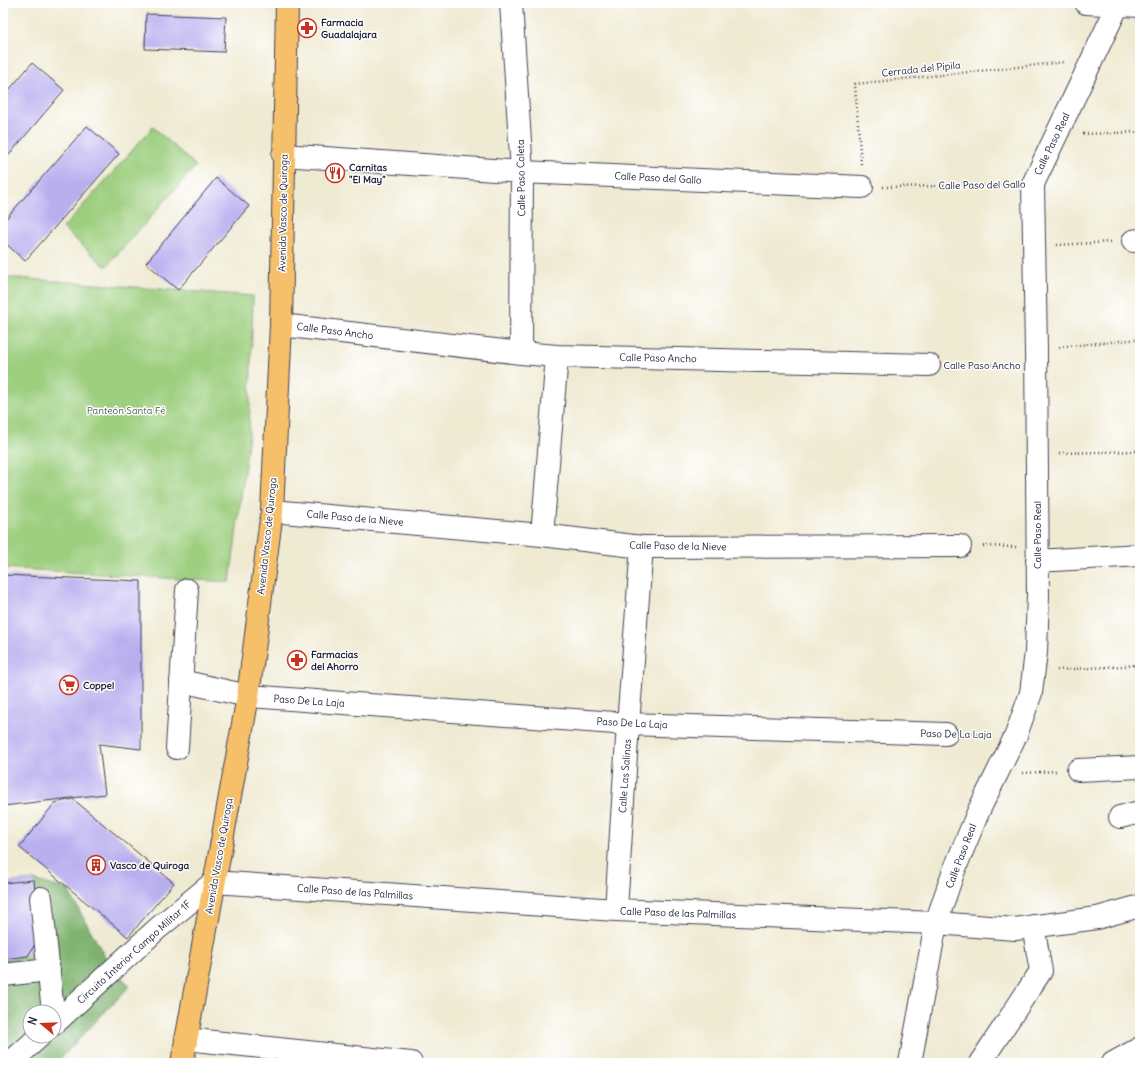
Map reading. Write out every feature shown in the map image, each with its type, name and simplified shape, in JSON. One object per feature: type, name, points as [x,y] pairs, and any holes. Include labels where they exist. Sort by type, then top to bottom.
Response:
[{"type":"main road","name":"Avenida Vasco de Quiroga","points":[[182,1063],[248,696],[272,511],[281,325],[286,3]]},
{"type":"street","name":"Calle Paso Coleta","points":[[511,3],[522,172],[521,353]]},
{"type":"street","points":[[1086,3],[1140,6]]},
{"type":"street","name":"Calle Paso Real","points":[[910,1063],[936,923],[953,873],[979,810],[1016,735],[1031,693],[1034,672],[1036,652],[1037,454],[1033,184],[1118,5]]},
{"type":"street","name":"Calle Paso del Gallo","points":[[283,155],[522,172],[862,187]]},
{"type":"street","name":"Calle Paso Ancho","points":[[281,325],[557,356],[930,365]]},
{"type":"street","points":[[542,535],[557,356]]},
{"type":"street","name":"Calle Paso de la Nieve","points":[[272,511],[542,535],[642,547],[960,546]]},
{"type":"street","name":"Calle Las Salinas","points":[[616,910],[628,724],[642,547]]},
{"type":"street","points":[[1037,554],[1140,555]]},
{"type":"street","points":[[177,748],[187,590]]},
{"type":"street","name":"Paso De La Laja","points":[[181,681],[248,696],[628,724],[946,734]]},
{"type":"street","points":[[1078,770],[1140,767]]},
{"type":"street","name":"Calle Paso de las Palmillas","points":[[214,882],[616,910],[936,923],[1015,929],[1097,918],[1140,906]]},
{"type":"street","name":"Circuito Interior Campo Militar 1F","points":[[62,1017],[157,929],[214,882]]},
{"type":"street","points":[[41,898],[52,1004]]},
{"type":"street","points":[[980,1063],[1041,971],[1033,926]]},
{"type":"street","points":[[3,975],[49,970]]},
{"type":"street","points":[[186,1039],[411,1063]]},
{"type":"street","points":[[10,1063],[31,1044]]},
{"type":"street","points":[[1113,1063],[1140,1048]]},
{"type":"path","name":"Cerrada del Pípila","points":[[862,187],[855,84],[1093,59]]},
{"type":"path","points":[[1056,135],[1140,132]]},
{"type":"path","name":"Calle Paso del Gallo","points":[[862,187],[1033,184]]},
{"type":"path","points":[[1034,246],[1136,240]]},
{"type":"path","name":"Calle Paso Ancho","points":[[930,365],[1036,357],[1140,339]]},
{"type":"path","points":[[1037,454],[1140,451]]},
{"type":"path","points":[[960,546],[1037,554]]},
{"type":"path","points":[[1034,672],[1140,664]]},
{"type":"path","name":"Paso De La Laja","points":[[946,734],[1016,735]]},
{"type":"path","points":[[997,774],[1078,770]]},
{"type":"green space","points":[[153,127],[196,166],[106,267],[63,228]]},
{"type":"green space","name":"Panteón Santa Fé","points":[[3,277],[253,296],[249,435],[230,582],[3,568]]},
{"type":"green space","points":[[34,880],[68,890],[109,964],[130,986],[56,1063],[3,1063],[3,883]]},
{"type":"building","points":[[146,14],[226,17],[224,52],[145,49]]},
{"type":"building","points":[[32,63],[64,90],[3,162],[3,97]]},
{"type":"building","points":[[87,126],[119,154],[25,261],[3,241],[3,222]]},
{"type":"building","points":[[216,178],[249,206],[178,290],[146,263]]},
{"type":"building","points":[[3,575],[141,581],[141,749],[99,744],[105,794],[3,806]]},
{"type":"building","name":"Vasco de Quiroga","points":[[73,799],[174,883],[128,937],[19,847],[55,803]]},
{"type":"building","points":[[34,880],[39,937],[28,956],[3,959],[3,883]]},
{"type":"place","name":"Farmacia Guadalajara","points":[[307,28]]},
{"type":"place","name":"Carnitas \"El May\"","points":[[335,173]]},
{"type":"place","name":"Farmacias del Ahorro","points":[[297,660]]},
{"type":"place","name":"Coppel","points":[[69,685]]},
{"type":"place","name":"Vasco de Quiroga","points":[[96,865]]}]
